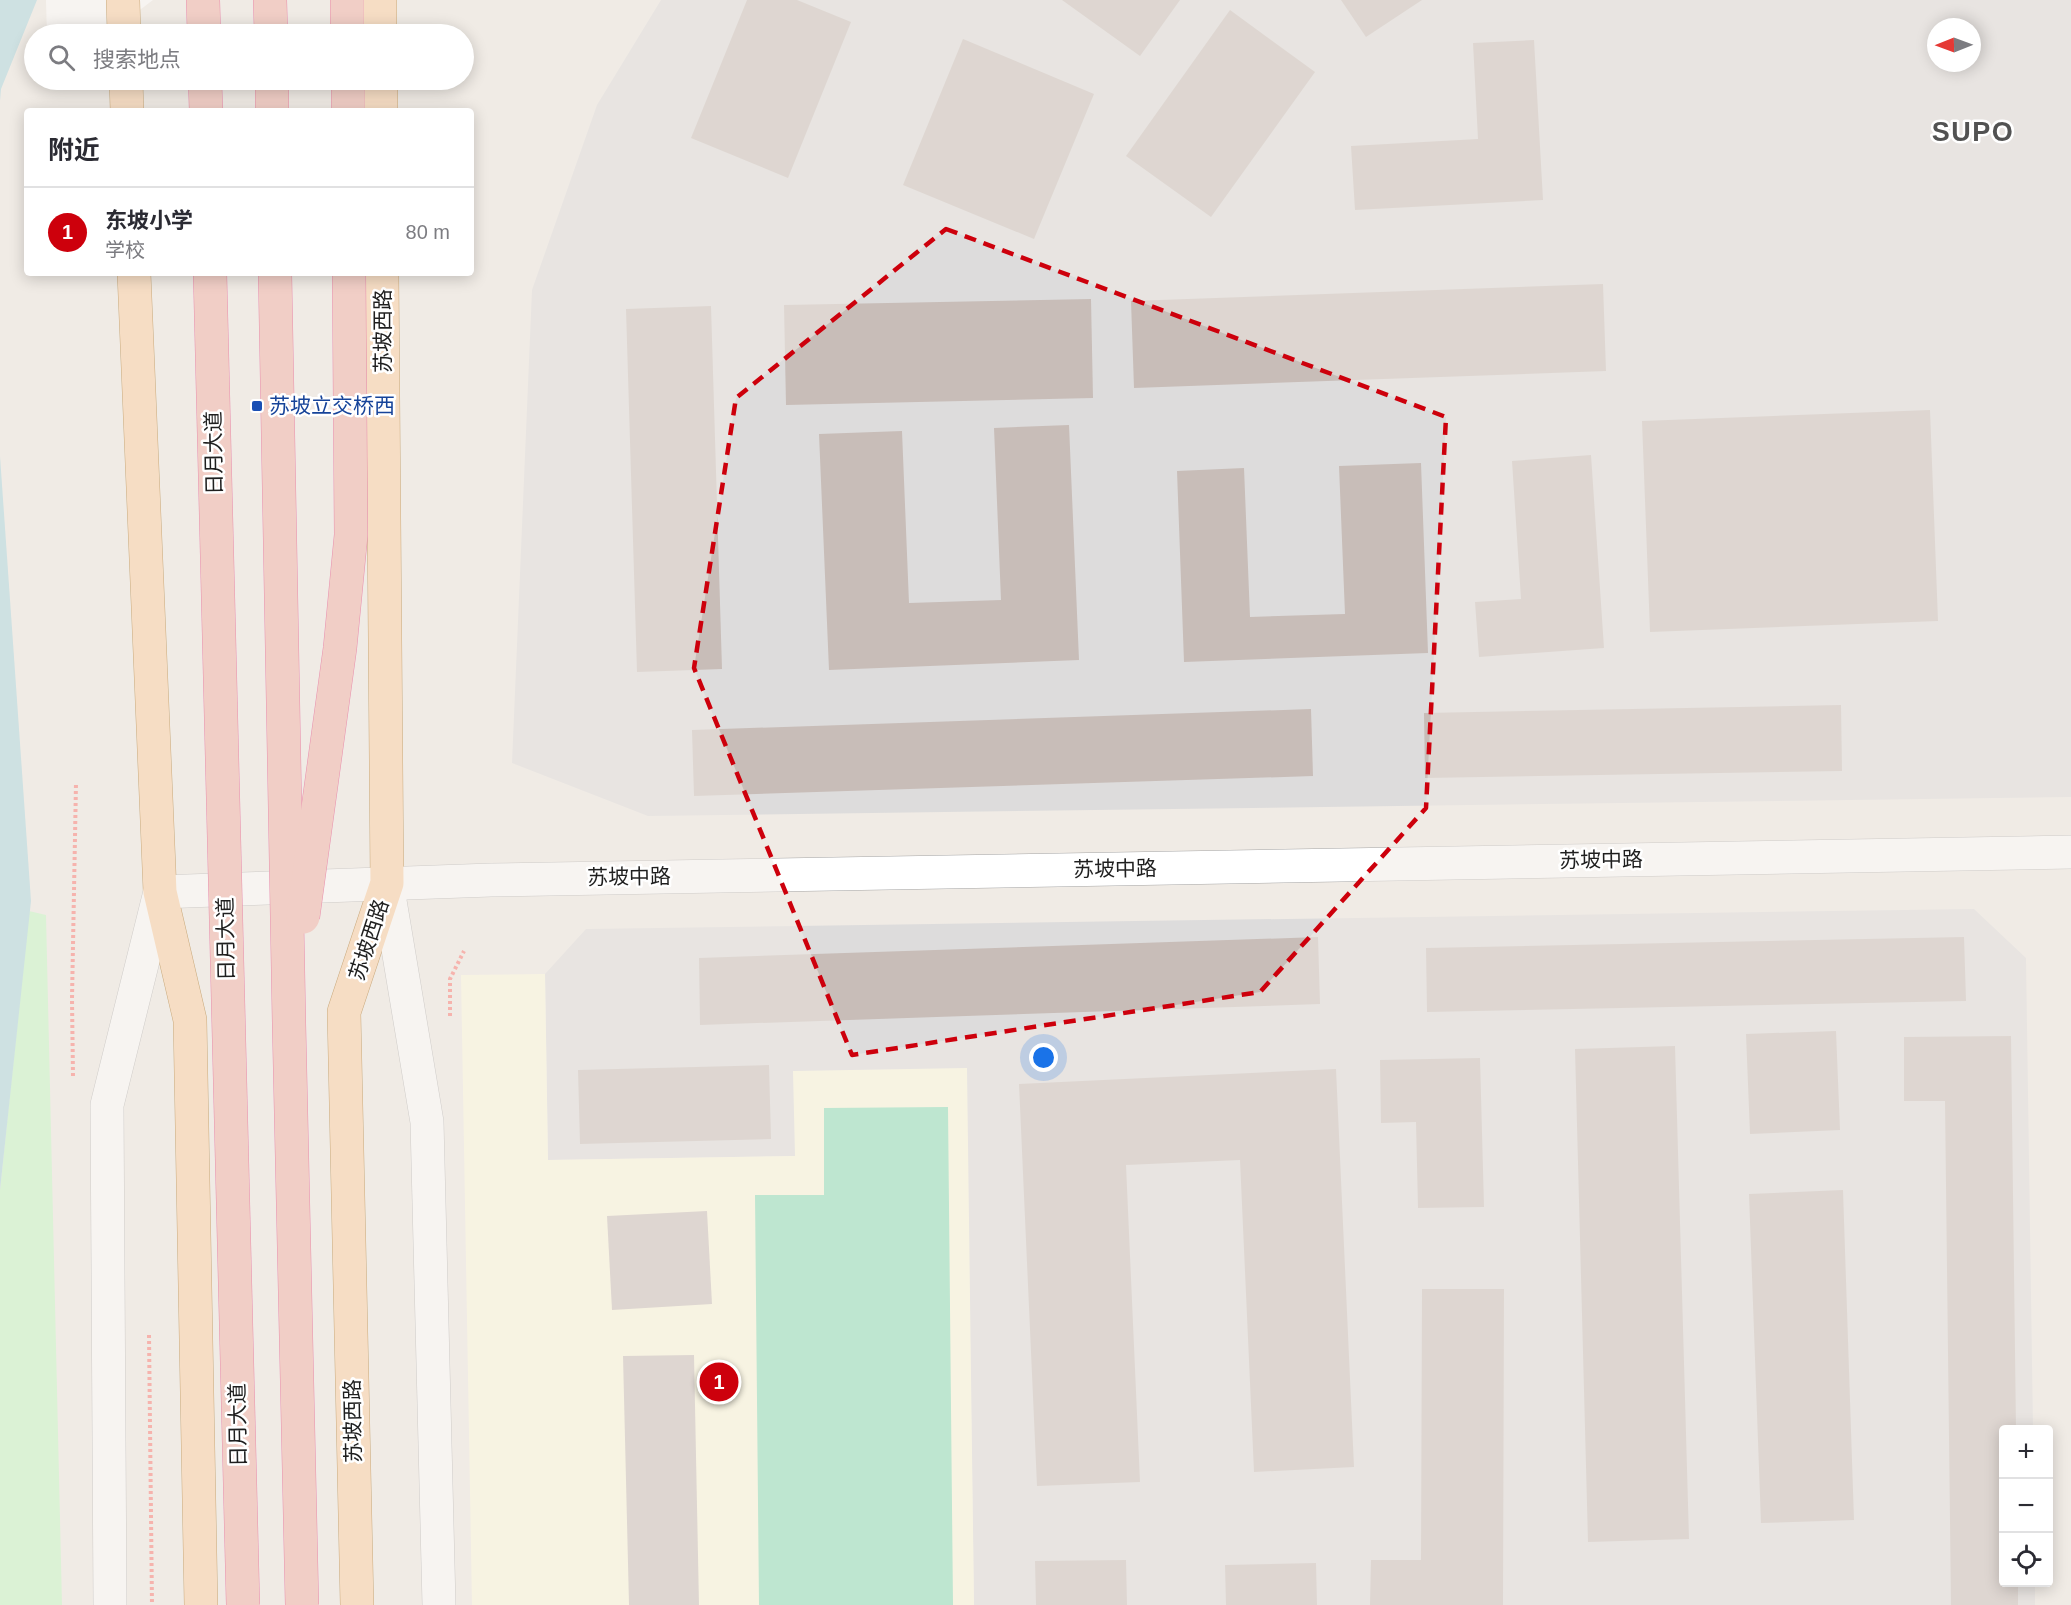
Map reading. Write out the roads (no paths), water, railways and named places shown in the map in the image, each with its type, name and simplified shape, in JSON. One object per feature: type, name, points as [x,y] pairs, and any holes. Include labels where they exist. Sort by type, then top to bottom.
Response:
[{"type":"highway","points":[[203,0],[204,24]]},
{"type":"highway","points":[[270,0],[271,24]]},
{"type":"highway","points":[[347,0],[347,24]]},
{"type":"highway","points":[[205,90],[206,108]]},
{"type":"highway","points":[[272,90],[272,108]]},
{"type":"highway","points":[[348,90],[348,108]]},
{"type":"highway","name":"日月大道","points":[[210,276],[243,1605]]},
{"type":"highway","points":[[275,276],[302,1605]]},
{"type":"highway","points":[[289,1023],[340,648],[351,535],[349,276]]},
{"type":"main road","points":[[380,0],[381,24]]},
{"type":"main road","points":[[126,90],[127,108]]},
{"type":"main road","points":[[381,90],[381,108]]},
{"type":"main road","points":[[134,276],[160,892],[190,1020],[201,1605]]},
{"type":"main road","name":"苏坡西路","points":[[357,1605],[345,1012],[387,883],[382,276]]},
{"type":"street","name":"苏坡中路","points":[[160,892],[503,879],[2071,852]]},
{"type":"street","points":[[387,883],[427,1122],[439,1605]]},
{"type":"street","points":[[110,1605],[107,1105],[160,892]]},
{"type":"water","points":[[0,0],[37,0],[27,24],[24,24],[24,32],[1,89],[0,101]]},
{"type":"water","points":[[0,456],[31,901],[0,1190]]},
{"type":"place","name":"苏坡立交桥西","points":[[257,406]]},
{"type":"place","name":"东坡小学","points":[[719,1382]]},
{"type":"district","name":"SUPO","points":[[1973,132]]}]
